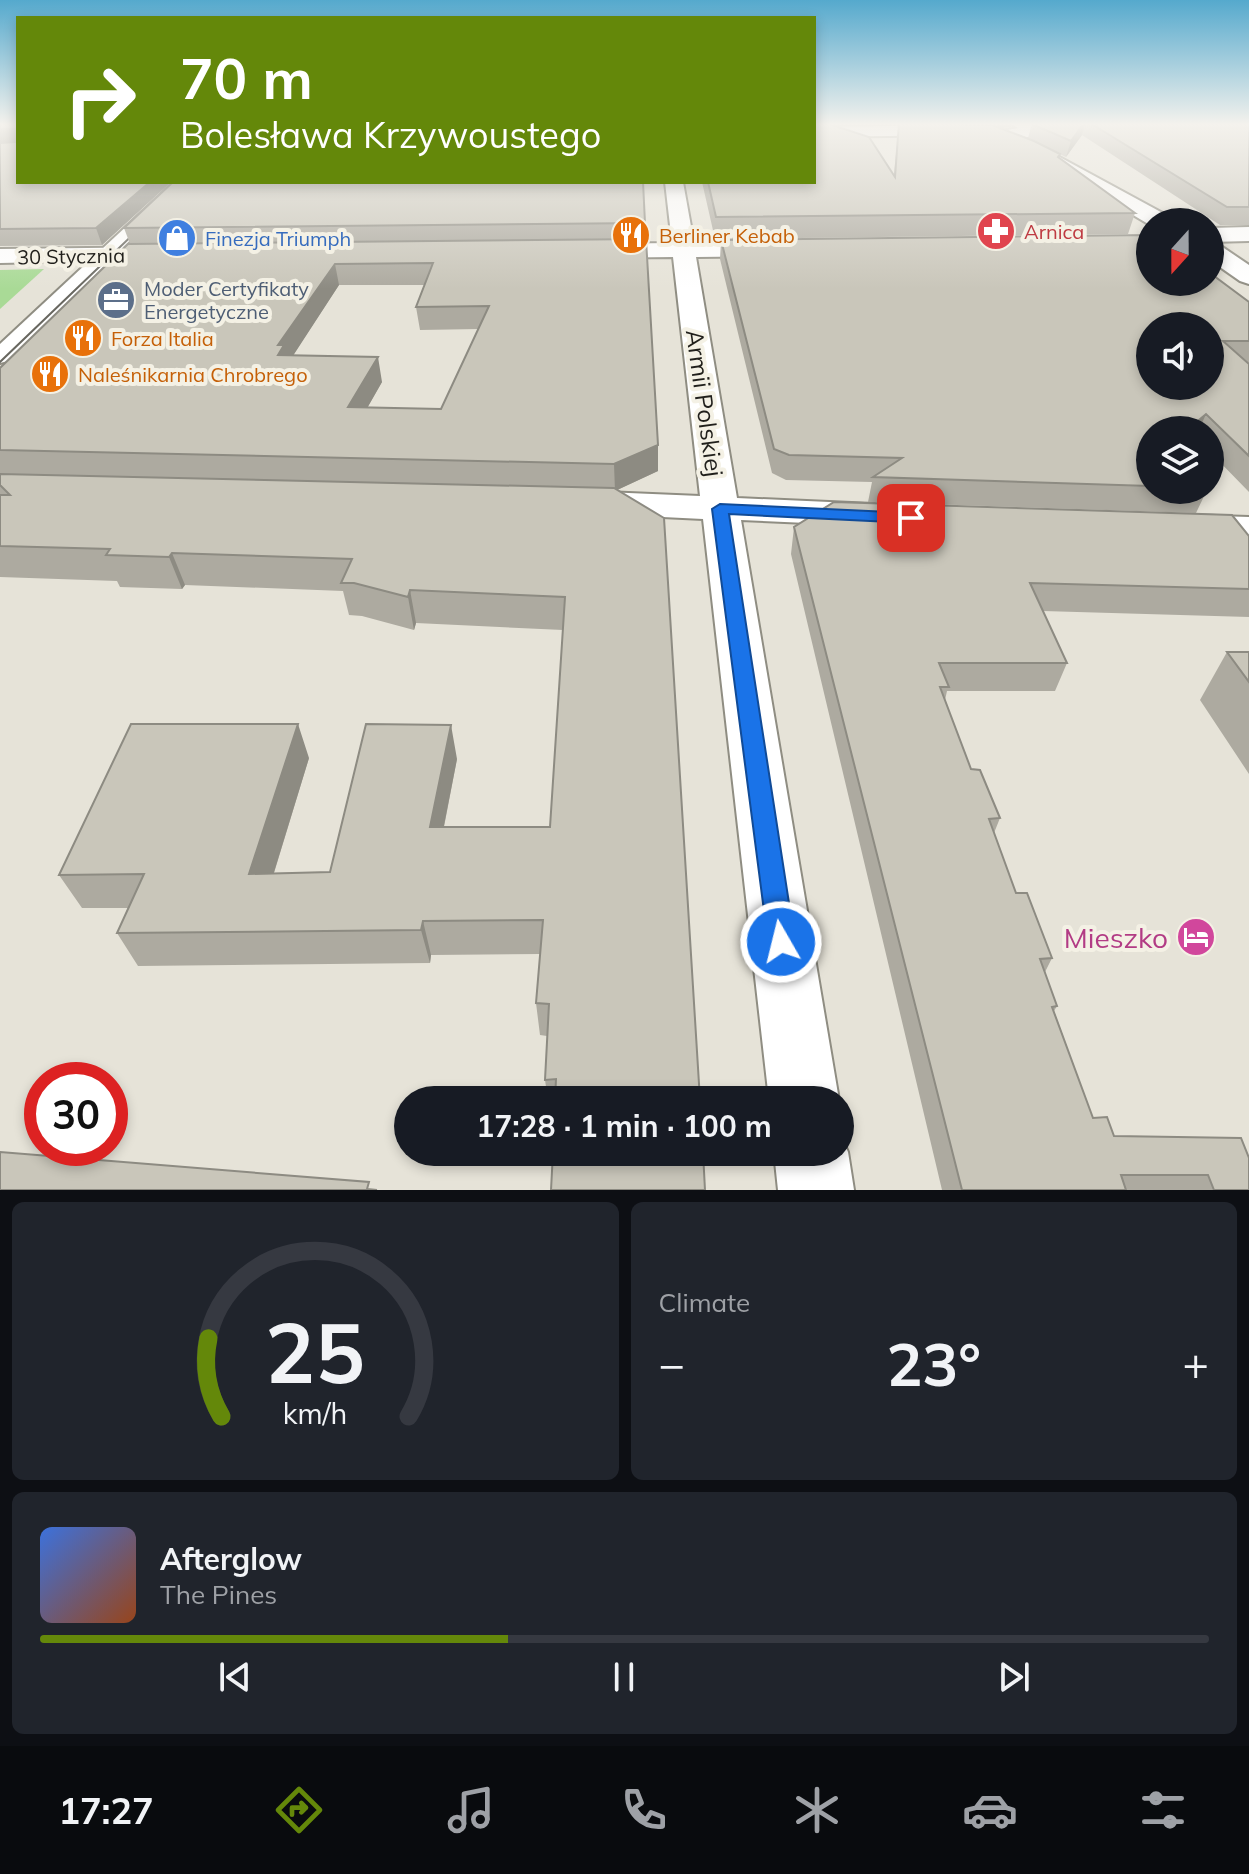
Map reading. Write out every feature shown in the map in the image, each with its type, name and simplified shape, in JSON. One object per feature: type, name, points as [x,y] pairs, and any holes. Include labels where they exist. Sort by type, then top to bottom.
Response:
[{"type":"street","points":[[1089,179],[1136,214]]},
{"type":"street","points":[[0,356],[180,184]]},
{"type":"street","name":"Armii Polskiej","points":[[674,184],[681,250],[802,1086]]},
{"type":"street","points":[[1224,246],[1249,234]]},
{"type":"street","points":[[568,251],[799,249]]},
{"type":"street","name":"30 Stycznia","points":[[0,256],[190,254]]},
{"type":"street","points":[[1224,260],[1249,276]]},
{"type":"street","points":[[1224,266],[1249,295]]},
{"type":"street","points":[[548,502],[908,517]]},
{"type":"street","points":[[1155,525],[1249,528]]},
{"type":"street","points":[[813,1166],[816,1190]]},
{"type":"green space","points":[[44,269],[0,309],[0,270]]},
{"type":"building","points":[[0,179],[16,179],[16,184],[148,184],[96,228],[0,229]]},
{"type":"building","points":[[816,179],[1088,179],[1135,213],[716,217],[708,184],[816,184]]},
{"type":"building","points":[[1181,179],[1249,179],[1249,207],[1227,207]]},
{"type":"building","points":[[171,184],[643,184],[645,223],[124,228]]},
{"type":"building","points":[[1136,235],[1136,296],[1224,296],[1224,283],[1249,302],[1249,341],[1224,341],[1224,312],[1136,312],[1136,400],[1224,400],[1224,342],[1249,364],[1249,456],[1224,432],[1224,416],[1206,414],[1136,416],[1136,486],[873,477],[902,458],[789,455],[774,449],[721,240]]},
{"type":"building","points":[[646,239],[658,445],[614,464],[0,450],[0,368],[128,244]],"holes":[[[433,263],[416,307],[489,306],[441,409],[348,407],[378,357],[278,355],[284,345],[278,345],[335,264]]]},
{"type":"building","points":[[0,474],[614,488],[664,518],[699,1086],[556,1086],[556,1079],[545,1080],[549,1004],[536,1003],[543,920],[423,921],[421,930],[117,933],[144,874],[59,875],[131,724],[298,724],[249,874],[330,872],[366,724],[451,725],[430,827],[550,827],[565,597],[410,590],[408,597],[354,583],[341,583],[352,559],[172,553],[169,557],[106,555],[110,549],[0,546],[0,495],[10,495],[0,485]]},
{"type":"building","points":[[834,502],[1232,515],[1249,536],[1249,589],[1030,583],[1067,663],[939,663],[949,687],[940,687],[971,769],[980,770],[1000,818],[989,819],[1016,893],[1027,893],[1052,958],[1040,959],[1057,1006],[1052,1007],[1093,1118],[1107,1117],[1114,1136],[1241,1138],[1249,1158],[1249,1190],[1214,1190],[1208,1175],[1121,1175],[1126,1190],[962,1190],[794,527]]},
{"type":"building","points":[[1227,652],[1249,652],[1249,682]]},
{"type":"building","points":[[0,1152],[24,1154],[24,1166],[128,1166],[128,1162],[369,1182],[367,1189],[377,1190],[0,1190]]},
{"type":"building","points":[[552,1166],[704,1166],[705,1190],[551,1190]]},
{"type":"tram line","points":[[0,362],[144,224]]},
{"type":"place","name":"Arnica","points":[[996,231]]},
{"type":"place","name":"Berliner Kebab","points":[[631,235]]},
{"type":"place","name":"Finezja Triumph","points":[[177,238]]},
{"type":"place","name":"Moder Certyfikaty Energetyczne","points":[[116,300]]},
{"type":"place","name":"Forza Italia","points":[[83,338]]},
{"type":"place","name":"Naleśnikarnia Chrobrego","points":[[50,374]]},
{"type":"place","name":"Mieszko","points":[[1196,937]]},
{"type":"route","points":[[781,942],[720,509],[911,518]]}]
